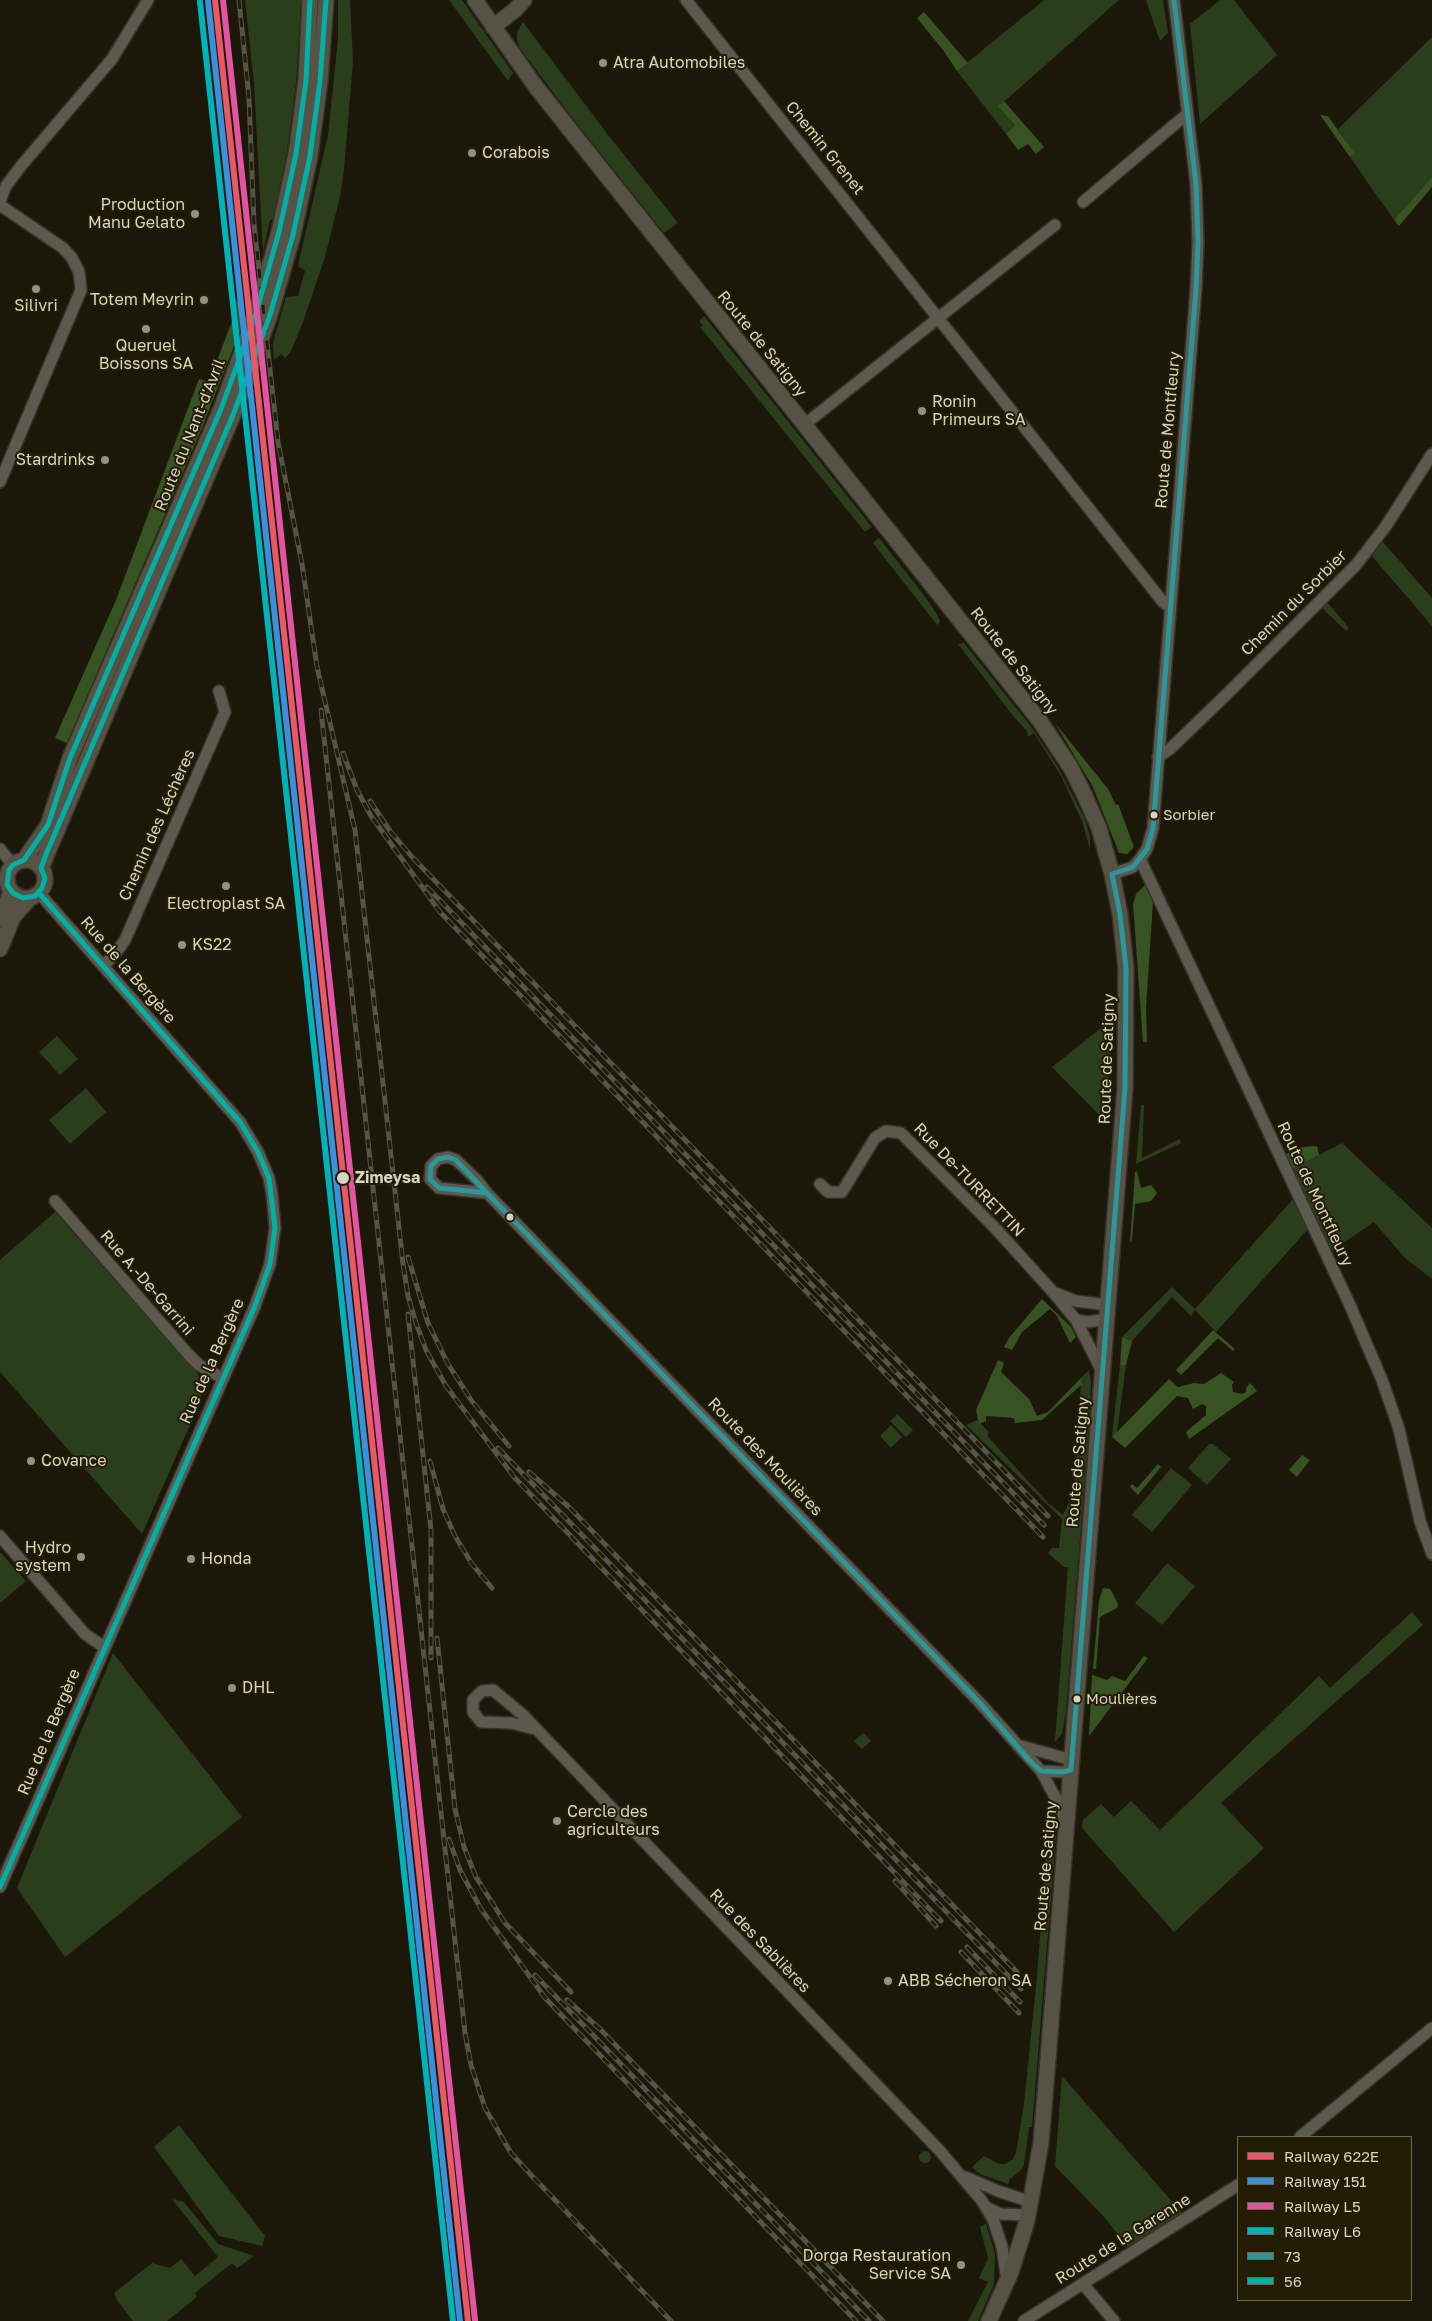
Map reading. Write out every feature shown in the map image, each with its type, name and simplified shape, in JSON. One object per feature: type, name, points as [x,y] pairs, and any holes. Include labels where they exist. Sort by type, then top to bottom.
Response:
[{"type":"street","points":[[0,201],[6,186],[21,166],[112,59],[148,0]]},
{"type":"street","name":"Route du Nant-d'Avril","points":[[18,862],[48,825],[70,758],[217,418],[256,313],[279,232],[296,154],[306,80],[311,18],[310,0]]},
{"type":"street","name":"Route du Nant-d'Avril","points":[[41,868],[233,415],[267,323],[293,235],[310,156],[320,82],[326,0]]},
{"type":"street","name":"Route de Satigny","points":[[475,0],[542,95],[1051,737],[1085,796],[1098,828],[1112,874],[1124,947],[1127,1048],[1108,1312],[1041,2143],[1029,2209],[1007,2281],[992,2320]]},
{"type":"street","points":[[493,27],[515,10],[524,0]]},
{"type":"street","name":"Chemin Grenet","points":[[686,0],[1163,602],[1170,607]]},
{"type":"street","name":"Route de Montfleury","points":[[1174,0],[1196,184],[1198,258],[1152,828],[1147,849],[1140,860],[1349,1303],[1382,1380],[1399,1429],[1419,1517],[1432,1554]]},
{"type":"street","points":[[1083,202],[1187,114]]},
{"type":"street","points":[[0,205],[63,248],[72,258],[81,279],[81,290],[0,482]]},
{"type":"street","points":[[804,425],[1054,225]]},
{"type":"street","name":"Chemin du Sorbier","points":[[1158,757],[1167,751],[1227,694],[1356,565],[1386,526],[1432,454]]},
{"type":"street","name":"Chemin des Léchères","points":[[103,966],[125,940],[224,712],[219,691]]},
{"type":"street","points":[[0,848],[18,862]]},
{"type":"street","points":[[0,918],[11,891],[7,878],[18,862],[30,860],[41,868],[45,878],[35,895],[13,917],[0,949]]},
{"type":"street","points":[[1112,874],[1133,867],[1140,860]]},
{"type":"street","points":[[11,891],[23,898],[35,895]]},
{"type":"street","name":"Rue de la Bergère","points":[[0,1887],[255,1306],[270,1264],[275,1228],[269,1178],[258,1152],[240,1122],[103,966],[35,895]]},
{"type":"street","name":"Rue De-TURRETTIN","points":[[820,1184],[828,1192],[842,1192],[875,1138],[886,1130],[896,1130],[996,1228],[1053,1292],[1076,1320],[1103,1372]]},
{"type":"street","name":"Route des Moulières","points":[[487,1193],[439,1188],[430,1179],[431,1166],[440,1158],[453,1159],[477,1180],[487,1193],[979,1702],[1040,1771]]},
{"type":"street","name":"Rue A.-De-Garrini","points":[[55,1201],[188,1354],[199,1365],[222,1378]]},
{"type":"street","name":"Rue De-TURRETTIN","points":[[1053,1292],[1108,1312]]},
{"type":"street","points":[[1076,1320],[1087,1322],[1108,1312]]},
{"type":"street","points":[[0,1536],[85,1634],[104,1647]]},
{"type":"street","name":"Rue des Sablières","points":[[535,1729],[511,1723],[482,1722],[473,1712],[473,1700],[482,1691],[497,1692],[535,1729],[962,2175],[993,2219],[1002,2247],[1007,2281]]},
{"type":"street","points":[[1017,1745],[1071,1765],[1063,1772],[1040,1771]]},
{"type":"street","points":[[1040,1771],[1060,1806],[1067,1825]]},
{"type":"street","points":[[1301,2136],[1432,2028]]},
{"type":"street","name":"Rue des Sablières","points":[[962,2175],[998,2191],[1029,2209]]},
{"type":"street","name":"Route de la Garenne","points":[[1024,2321],[1237,2185]]},
{"type":"street","points":[[986,2207],[1000,2214],[1029,2209]]},
{"type":"street","points":[[1082,2284],[1114,2321]]},
{"type":"green space","points":[[245,0],[301,0],[296,84],[287,152],[273,219],[270,220],[263,252],[254,84]]},
{"type":"green space","points":[[338,0],[350,0],[353,62],[340,197],[325,257],[302,325],[290,353],[285,358],[281,354],[274,360],[273,343],[286,297],[298,296],[305,271],[298,266],[328,135],[338,39]]},
{"type":"green space","points":[[449,0],[462,0],[513,73],[508,81]]},
{"type":"green space","points":[[1044,0],[1119,0],[999,106],[1015,125],[1006,134],[957,71]]},
{"type":"green space","points":[[1146,0],[1163,0],[1168,33],[1160,41]]},
{"type":"green space","points":[[1220,0],[1234,0],[1277,55],[1200,124],[1190,24]]},
{"type":"green space","points":[[924,12],[968,63],[957,71],[917,18]]},
{"type":"green space","points":[[523,22],[609,136],[678,223],[664,233],[563,106],[520,48],[517,32]]},
{"type":"green space","points":[[1432,37],[1432,177],[1394,220],[1350,157],[1354,154],[1338,129]]},
{"type":"green space","points":[[1004,101],[1044,147],[1036,154],[1028,144],[1018,150],[1006,134],[1015,125],[998,106]]},
{"type":"green space","points":[[1320,115],[1328,116],[1355,154],[1350,157]]},
{"type":"green space","points":[[1432,177],[1432,187],[1399,226],[1394,220]]},
{"type":"green space","points":[[234,299],[241,302],[243,323],[202,428],[67,743],[55,738],[116,600],[199,379],[209,382],[235,313]]},
{"type":"green space","points":[[704,316],[872,527],[865,532],[700,327],[703,325],[699,321]]},
{"type":"green space","points":[[879,538],[938,616],[940,622],[937,625],[873,543]]},
{"type":"green space","points":[[1382,541],[1432,598],[1432,626],[1372,556]]},
{"type":"green space","points":[[1327,602],[1349,628],[1346,631],[1321,607]]},
{"type":"green space","points":[[964,643],[1032,728],[1058,767],[1084,817],[1090,836],[1090,849],[1082,821],[1061,776],[1034,733],[1028,737],[1027,731],[958,644]]},
{"type":"green space","points":[[1055,723],[1108,789],[1116,805],[1118,804],[1134,847],[1127,854],[1119,853],[1093,787]]},
{"type":"green space","points":[[1145,885],[1153,902],[1146,1007],[1147,1042],[1143,1042],[1133,904],[1136,894]]},
{"type":"green space","points":[[1106,1024],[1111,1030],[1112,1038],[1106,1122],[1052,1067]]},
{"type":"green space","points":[[57,1036],[78,1059],[60,1075],[39,1052]]},
{"type":"green space","points":[[86,1088],[106,1112],[70,1144],[49,1120]]},
{"type":"green space","points":[[1141,1105],[1144,1105],[1142,1158],[1180,1139],[1181,1143],[1136,1164]]},
{"type":"green space","points":[[1342,1143],[1432,1228],[1432,1279],[1404,1257],[1374,1222],[1330,1252],[1292,1169]]},
{"type":"green space","points":[[1317,1146],[1319,1155],[1292,1169],[1286,1154],[1302,1147]]},
{"type":"green space","points":[[1137,1171],[1141,1188],[1151,1185],[1157,1193],[1151,1201],[1135,1204],[1132,1240],[1130,1243],[1135,1172]]},
{"type":"green space","points":[[1294,1198],[1308,1229],[1216,1332],[1195,1310],[1191,1316],[1172,1297],[1132,1341],[1122,1337],[1172,1287],[1195,1309]]},
{"type":"green space","points":[[55,1212],[198,1374],[201,1397],[142,1534],[0,1372],[0,1260]]},
{"type":"green space","points":[[1042,1299],[1071,1327],[1076,1337],[1070,1343],[1057,1316],[1050,1309],[1022,1332],[1012,1350],[1004,1347],[1009,1338]]},
{"type":"green space","points":[[1213,1330],[1235,1349],[1233,1351],[1218,1338],[1181,1375],[1176,1370]]},
{"type":"green space","points":[[1122,1337],[1132,1341],[1126,1365],[1120,1365]]},
{"type":"green space","points":[[998,1360],[1004,1363],[1001,1372],[1029,1399],[1037,1416],[1048,1412],[1081,1378],[1082,1384],[1042,1420],[1015,1423],[1014,1418],[986,1416],[986,1421],[979,1424],[976,1410]]},
{"type":"green space","points":[[1120,1365],[1126,1365],[1117,1432],[1112,1437]]},
{"type":"green space","points":[[1089,1370],[1091,1382],[1089,1427],[1066,1712],[1062,1734],[1055,1742],[1068,1567],[1064,1567],[1048,1553],[1052,1548],[1059,1548],[1062,1519],[966,1425],[977,1420],[989,1432],[987,1436],[1048,1503],[1063,1515],[1070,1500],[1077,1464],[1081,1378]]},
{"type":"green space","points":[[1221,1373],[1234,1382],[1232,1385],[1233,1392],[1242,1394],[1246,1392],[1246,1388],[1250,1383],[1257,1391],[1189,1439],[1186,1432],[1206,1415],[1206,1406],[1202,1404],[1193,1409],[1188,1398],[1177,1396],[1125,1448],[1112,1437],[1169,1379],[1178,1387],[1194,1383],[1204,1384]]},
{"type":"green space","points":[[897,1414],[913,1430],[906,1437],[890,1421]]},
{"type":"green space","points":[[891,1425],[902,1437],[891,1448],[880,1436]]},
{"type":"green space","points":[[1209,1444],[1213,1444],[1231,1459],[1207,1485],[1188,1468]]},
{"type":"green space","points":[[1302,1455],[1310,1460],[1297,1477],[1289,1470]]},
{"type":"green space","points":[[1158,1464],[1161,1467],[1138,1495],[1130,1487],[1132,1484],[1137,1488]]},
{"type":"green space","points":[[1171,1468],[1192,1485],[1152,1532],[1132,1515]]},
{"type":"green space","points":[[0,1552],[26,1581],[0,1603]]},
{"type":"green space","points":[[1167,1563],[1195,1586],[1162,1625],[1135,1603]]},
{"type":"green space","points":[[1103,1588],[1110,1589],[1118,1604],[1117,1608],[1100,1617],[1096,1669],[1093,1669],[1099,1600]]},
{"type":"green space","points":[[1412,1612],[1423,1625],[1221,1803],[1264,1848],[1174,1932],[1082,1828],[1083,1820],[1101,1804],[1114,1817],[1131,1801],[1160,1830],[1319,1676],[1330,1688]]},
{"type":"green space","points":[[113,1653],[242,1817],[65,1957],[17,1888]]},
{"type":"green space","points":[[1144,1656],[1148,1658],[1089,1736],[1092,1675],[1107,1680],[1112,1676],[1125,1681]]},
{"type":"green space","points":[[863,1733],[871,1741],[862,1749],[854,1741]]},
{"type":"green space","points":[[1050,1804],[1056,1836],[1032,2127],[1029,2127],[1024,2164],[1021,2170],[1010,2179],[1008,2184],[980,2174],[972,2167],[984,2156],[999,2164],[1005,2164],[1012,2160],[1016,2153],[1024,2104],[1037,1976]]},
{"type":"green space","points":[[1062,2076],[1183,2214],[1129,2249],[1106,2219],[1055,2166]]},
{"type":"green space","points":[[179,2125],[265,2236],[262,2246],[219,2236],[154,2147]]},
{"type":"green space","points":[[923,2151],[927,2151],[931,2157],[927,2163],[923,2163],[919,2159],[919,2155]]},
{"type":"green space","points":[[172,2199],[184,2202],[218,2244],[254,2256],[237,2268],[232,2263],[195,2293],[197,2297],[167,2321],[133,2321],[114,2293],[152,2263],[170,2268],[181,2259],[195,2276],[218,2257]]},
{"type":"green space","points":[[986,2224],[995,2254],[994,2284],[978,2321],[968,2321],[988,2282],[979,2278],[988,2258],[980,2227]]},
{"type":"railway","points":[[239,0],[249,98],[254,224],[278,442],[302,564],[317,667],[355,830],[403,1264],[408,1296],[416,1323],[426,1350],[446,1386],[514,1477],[941,1921]]},
{"type":"railway","points":[[321,710],[465,2033],[471,2065],[485,2108],[511,2153],[671,2321]]},
{"type":"railway","points":[[343,753],[357,790],[371,816],[440,912],[1043,1537]]},
{"type":"railway","points":[[370,801],[390,831],[413,858],[1048,1516]]},
{"type":"railway","points":[[427,887],[1044,1525]]},
{"type":"railway","points":[[408,1257],[428,1323],[448,1364],[471,1400],[509,1446]]},
{"type":"railway","points":[[408,1314],[431,1530],[431,1658]]},
{"type":"railway","points":[[498,1448],[1021,1989]]},
{"type":"railway","points":[[430,1461],[443,1509],[455,1536],[472,1564],[492,1588]]},
{"type":"railway","points":[[529,1472],[570,1508],[1017,1972]]},
{"type":"railway","points":[[437,1638],[455,1809],[464,1847],[476,1877],[505,1923],[571,1992]]},
{"type":"railway","points":[[449,1839],[460,1870],[481,1909],[546,1999],[856,2321]]},
{"type":"railway","points":[[895,1881],[936,1926]]},
{"type":"railway","points":[[967,1947],[1020,2002]]},
{"type":"railway","points":[[961,1952],[1019,2013]]},
{"type":"railway","points":[[535,1975],[869,2321]]},
{"type":"railway","points":[[567,2000],[600,2029],[883,2321]]},
{"type":"rail line","name":"622E","points":[[215,0],[468,2321]]},
{"type":"rail line","name":"L5","points":[[223,0],[475,2320]]},
{"type":"rail line","name":"151","points":[[208,1],[460,2321]]},
{"type":"rail line","name":"L6","points":[[200,2],[453,2321]]},
{"type":"transit line","name":"56","points":[[310,0],[306,80],[296,154],[279,232],[256,313],[221,409],[70,758],[48,825],[24,860],[13,865],[9,870],[7,885],[13,893],[23,898],[35,896],[42,888],[45,878],[41,868],[47,852],[233,415],[270,315],[293,235],[310,156],[320,81],[326,0]]},
{"type":"transit line","name":"73","points":[[1112,874],[1133,867],[1147,849],[1153,828],[1196,289],[1198,242],[1196,184],[1174,0]]},
{"type":"transit line","name":"73","points":[[487,1193],[979,1702],[1029,1760],[1041,1771],[1063,1772],[1071,1770],[1125,1088],[1126,968],[1120,914],[1112,874]]},
{"type":"transit line","name":"56","points":[[0,1887],[255,1306],[270,1264],[275,1228],[269,1178],[258,1152],[240,1122],[39,893]]},
{"type":"transit line","name":"73","points":[[448,1157],[456,1160],[487,1193],[439,1188],[430,1179],[431,1166],[438,1159],[448,1157]]},
{"type":"place","name":"Atra Automobiles","points":[[603,63]]},
{"type":"place","name":"Corabois","points":[[472,153]]},
{"type":"place","name":"Production Manu Gelato","points":[[195,214]]},
{"type":"place","name":"Silivri","points":[[36,289]]},
{"type":"place","name":"Totem Meyrin","points":[[204,300]]},
{"type":"place","name":"Queruel Boissons SA","points":[[146,329]]},
{"type":"place","name":"Ronin Primeurs SA","points":[[922,411]]},
{"type":"place","name":"Stardrinks","points":[[105,460]]},
{"type":"place","name":"Sorbier","points":[[1154,815]]},
{"type":"place","name":"Electroplast SA","points":[[226,886]]},
{"type":"place","name":"KS22","points":[[182,945]]},
{"type":"place","name":"Zimeysa","points":[[343,1178]]},
{"type":"place","name":"Covance","points":[[31,1461]]},
{"type":"place","name":"Hydro system","points":[[81,1557]]},
{"type":"place","name":"Honda","points":[[191,1559]]},
{"type":"place","name":"DHL","points":[[232,1688]]},
{"type":"place","name":"Moulières","points":[[1077,1699]]},
{"type":"place","name":"Cercle des agriculteurs","points":[[557,1821]]},
{"type":"place","name":"ABB Sécheron SA","points":[[888,1981]]},
{"type":"place","name":"Dorga Restauration Service SA","points":[[961,2265]]}]
